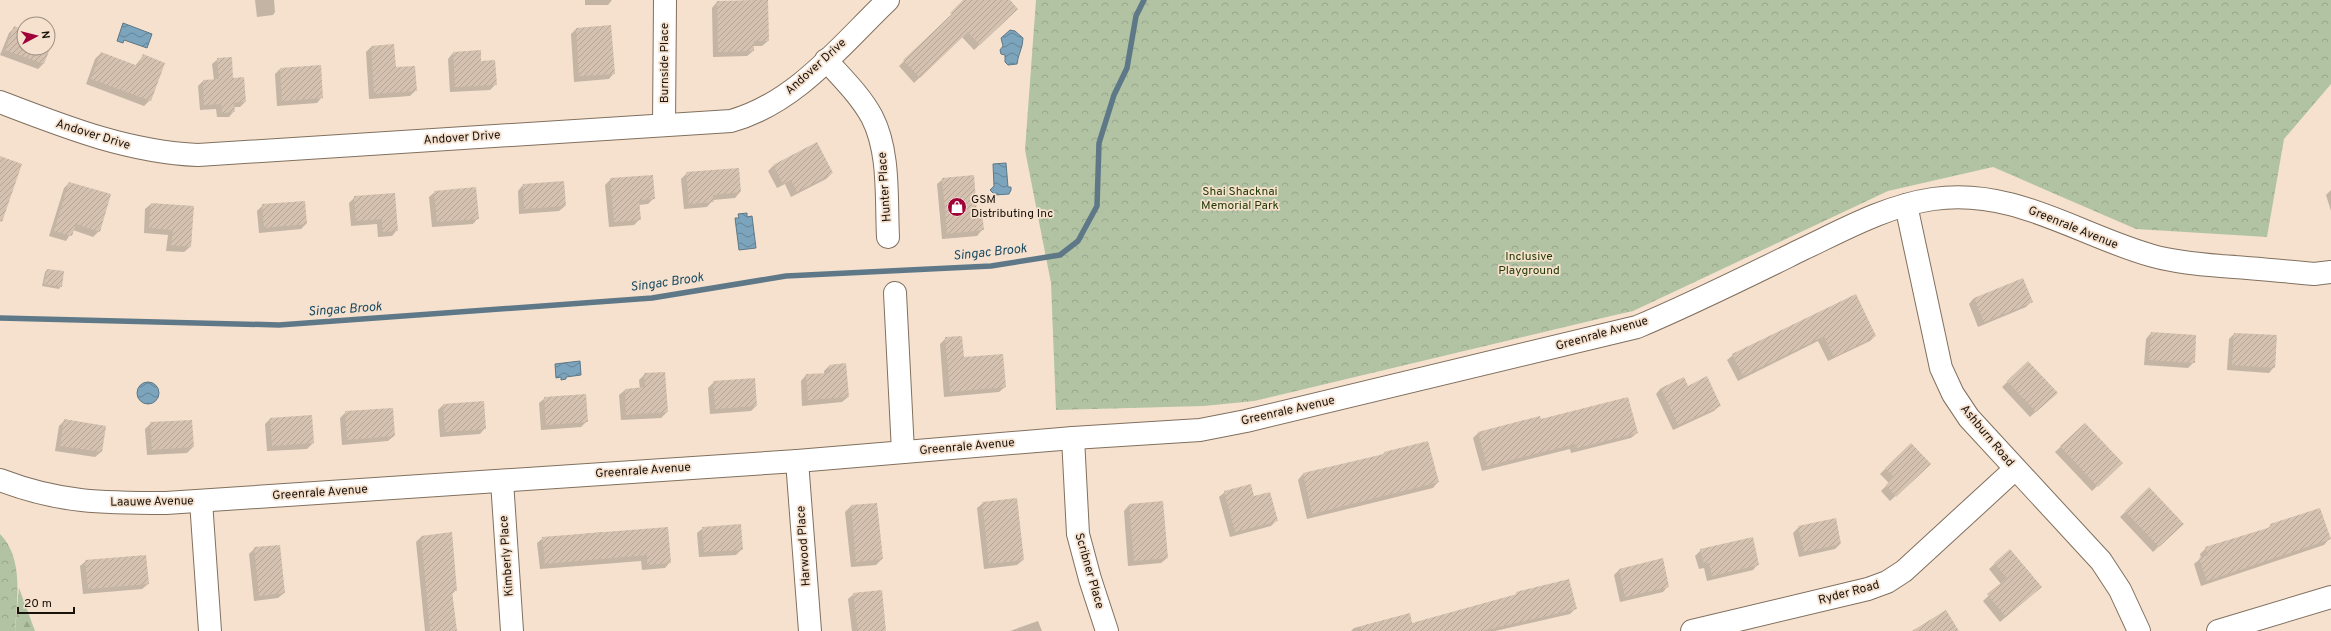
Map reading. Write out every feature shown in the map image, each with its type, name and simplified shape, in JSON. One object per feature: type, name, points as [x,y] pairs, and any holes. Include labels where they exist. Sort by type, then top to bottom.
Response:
[{"type":"street","name":"Burnside Place","points":[[664,125],[665,0]]},
{"type":"street","name":"Andover Drive","points":[[0,102],[105,141],[171,154],[198,155],[731,121],[749,116],[795,90],[888,0]]},
{"type":"street","name":"Hunter Place","points":[[826,60],[858,95],[878,131],[884,154],[888,237]]},
{"type":"street","name":"Greenrale Avenue","points":[[201,501],[502,481],[797,460],[1073,438],[1200,430],[1246,422],[1637,327],[1679,310],[1865,219],[1906,205],[1941,199],[1975,198],[2007,203],[2047,214],[2123,248],[2155,257],[2185,262],[2306,273],[2331,272]]},
{"type":"street","name":"Ashburn Road","points":[[1906,205],[1941,368],[1953,394],[1969,418],[2014,470],[2101,561],[2120,590],[2139,631]]},
{"type":"street","points":[[895,293],[903,452]]},
{"type":"street","name":"Scribner Place","points":[[1073,438],[1078,534],[1107,631]]},
{"type":"street","name":"Harwood Place","points":[[797,460],[810,631]]},
{"type":"street","name":"Ryder Road","points":[[1692,631],[1868,590],[1887,582],[1904,571],[2014,470]]},
{"type":"street","name":"Laauwe Avenue","points":[[0,480],[31,492],[68,500],[107,503],[201,501],[210,631]]},
{"type":"street","name":"Kimberly Place","points":[[502,481],[512,631]]},
{"type":"street","points":[[2218,631],[2331,597]]},
{"type":"green space","name":"Shai Shacknai Memorial Park","points":[[1036,0],[2331,0],[2331,84],[2284,139],[2267,237],[2136,229],[1993,167],[1888,191],[1633,311],[1254,401],[1204,406],[1056,410],[1051,283],[1025,150]]},
{"type":"green space","points":[[0,534],[8,544],[16,567],[17,593],[15,631],[0,631]]},
{"type":"green space","points":[[19,588],[35,631],[15,631]]},
{"type":"water","points":[[123,23],[152,34],[147,48],[124,40],[123,43],[117,41]]},
{"type":"water","points":[[1010,30],[1015,31],[1023,38],[1017,64],[1008,65],[1005,62],[1005,55],[1001,54],[1000,50],[1003,46],[1001,38]]},
{"type":"water","points":[[1006,163],[1008,187],[1011,187],[1011,190],[1009,194],[995,195],[990,190],[994,186],[993,164]]},
{"type":"water","points":[[747,213],[747,217],[752,216],[756,248],[739,250],[735,218],[739,218],[738,214]]},
{"type":"water","points":[[580,361],[581,375],[566,377],[566,379],[561,380],[561,377],[556,378],[555,364]]},
{"type":"water","points":[[148,382],[156,385],[159,393],[156,401],[148,404],[140,401],[137,393],[140,385]]},
{"type":"building","points":[[768,0],[769,41],[754,41],[754,51],[718,52],[717,1]]},
{"type":"building","points":[[963,0],[1010,0],[1018,9],[980,45],[968,32],[920,78],[903,60],[952,14],[950,13]]},
{"type":"building","points":[[611,25],[615,74],[579,76],[576,28]]},
{"type":"building","points":[[14,26],[16,27],[16,54],[5,50]]},
{"type":"building","points":[[394,44],[396,67],[415,66],[417,91],[374,94],[371,46]]},
{"type":"building","points":[[481,50],[481,61],[495,60],[497,85],[455,87],[453,52]]},
{"type":"building","points":[[101,52],[138,66],[143,54],[165,63],[151,101],[91,79]]},
{"type":"building","points":[[22,56],[47,56],[44,64]]},
{"type":"building","points":[[232,57],[233,78],[244,77],[246,102],[234,103],[235,112],[222,113],[221,104],[204,105],[203,80],[219,79],[217,58]]},
{"type":"building","points":[[321,65],[323,98],[282,101],[280,68]]},
{"type":"building","points":[[817,142],[833,173],[797,192],[791,180],[783,184],[773,165]]},
{"type":"building","points":[[0,156],[22,164],[2,222],[0,221]]},
{"type":"building","points":[[739,168],[741,192],[713,195],[714,202],[689,204],[686,172]]},
{"type":"building","points":[[653,175],[655,199],[639,200],[641,220],[614,222],[610,178]]},
{"type":"building","name":"GSM Distributing Inc","points":[[974,175],[977,214],[982,213],[984,230],[947,234],[942,178]]},
{"type":"building","points":[[564,181],[566,206],[524,209],[523,184]]},
{"type":"building","points":[[69,182],[111,194],[100,232],[76,224],[72,236],[54,231]]},
{"type":"building","points":[[476,187],[479,219],[437,222],[434,191]]},
{"type":"building","points":[[395,193],[398,231],[383,232],[382,219],[356,221],[354,196]]},
{"type":"building","points":[[305,201],[307,224],[264,228],[262,204]]},
{"type":"building","points":[[151,203],[194,206],[191,247],[171,245],[173,230],[149,228]]},
{"type":"building","points":[[47,269],[64,271],[62,287],[44,284]]},
{"type":"building","points":[[2023,278],[2033,302],[1984,322],[1974,298]]},
{"type":"building","points":[[1856,294],[1876,336],[1834,357],[1824,336],[1743,376],[1732,354]]},
{"type":"building","points":[[2151,332],[2196,335],[2195,363],[2149,360]]},
{"type":"building","points":[[2234,333],[2277,335],[2275,368],[2232,365]]},
{"type":"building","points":[[962,336],[964,357],[1003,354],[1006,387],[950,392],[945,337]]},
{"type":"building","points":[[2028,361],[2058,393],[2036,412],[2007,381]]},
{"type":"building","points":[[846,363],[849,397],[808,400],[806,374],[830,373],[829,365]]},
{"type":"building","points":[[665,372],[668,412],[626,415],[625,389],[645,387],[644,373]]},
{"type":"building","points":[[1707,376],[1721,406],[1678,425],[1661,388],[1684,377],[1688,386]]},
{"type":"building","points":[[755,378],[757,406],[715,409],[713,381]]},
{"type":"building","points":[[586,394],[588,422],[546,425],[544,397]]},
{"type":"building","points":[[1628,397],[1638,433],[1577,448],[1575,444],[1487,466],[1478,432],[1540,416],[1541,419]]},
{"type":"building","points":[[484,401],[486,429],[445,432],[443,404]]},
{"type":"building","points":[[393,408],[395,436],[347,440],[345,411]]},
{"type":"building","points":[[312,415],[314,443],[272,446],[270,418]]},
{"type":"building","points":[[64,419],[106,426],[102,452],[60,446]]},
{"type":"building","points":[[192,420],[194,447],[152,450],[150,422]]},
{"type":"building","points":[[2085,423],[2123,463],[2098,487],[2060,446]]},
{"type":"building","points":[[1428,441],[1439,482],[1312,514],[1303,473],[1384,454],[1384,452]]},
{"type":"building","points":[[1911,443],[1931,464],[1896,497],[1886,485],[1894,477],[1885,468]]},
{"type":"building","points":[[1251,484],[1254,496],[1270,492],[1278,521],[1235,532],[1224,491]]},
{"type":"building","points":[[2149,487],[2184,524],[2159,547],[2125,511]]},
{"type":"building","points":[[1017,498],[1024,560],[989,564],[982,502]]},
{"type":"building","points":[[1163,501],[1168,558],[1134,561],[1129,504]]},
{"type":"building","points":[[877,503],[883,559],[856,562],[851,505]]},
{"type":"building","points":[[2320,508],[2331,539],[2207,581],[2199,558],[2208,555],[2205,547],[2271,527],[2270,524]]},
{"type":"building","points":[[1836,518],[1841,544],[1804,552],[1798,526]]},
{"type":"building","points":[[741,524],[743,550],[704,552],[702,527]]},
{"type":"building","points":[[668,527],[671,563],[647,565],[647,555],[545,564],[542,537]]},
{"type":"building","points":[[452,532],[457,591],[452,591],[457,631],[430,631],[421,536]]},
{"type":"building","points":[[1753,537],[1759,565],[1712,576],[1709,563],[1704,564],[1700,549]]},
{"type":"building","points":[[280,545],[285,593],[259,596],[254,547]]},
{"type":"building","points":[[2010,549],[2042,587],[2006,617],[1987,594],[2007,578],[1994,563]]},
{"type":"building","points":[[146,555],[149,584],[88,589],[85,560]]},
{"type":"building","points":[[1663,558],[1669,587],[1625,597],[1619,569]]},
{"type":"building","points":[[1569,579],[1577,609],[1482,631],[1361,631],[1361,626],[1410,613],[1412,623],[1517,594],[1516,592]]},
{"type":"building","points":[[882,590],[886,631],[858,631],[853,593]]},
{"type":"building","points":[[1946,610],[1959,631],[1912,631]]},
{"type":"waterway","name":"Singac Brook","points":[[0,318],[279,325],[652,298],[786,276],[991,266],[1060,255],[1078,241],[1097,206],[1099,143],[1114,95],[1127,68],[1136,16],[1144,0]]},
{"type":"place","name":"GSM Distributing Inc","points":[[957,207]]},
{"type":"park label","name":"Inclusive Playground","points":[[1529,264]]}]
